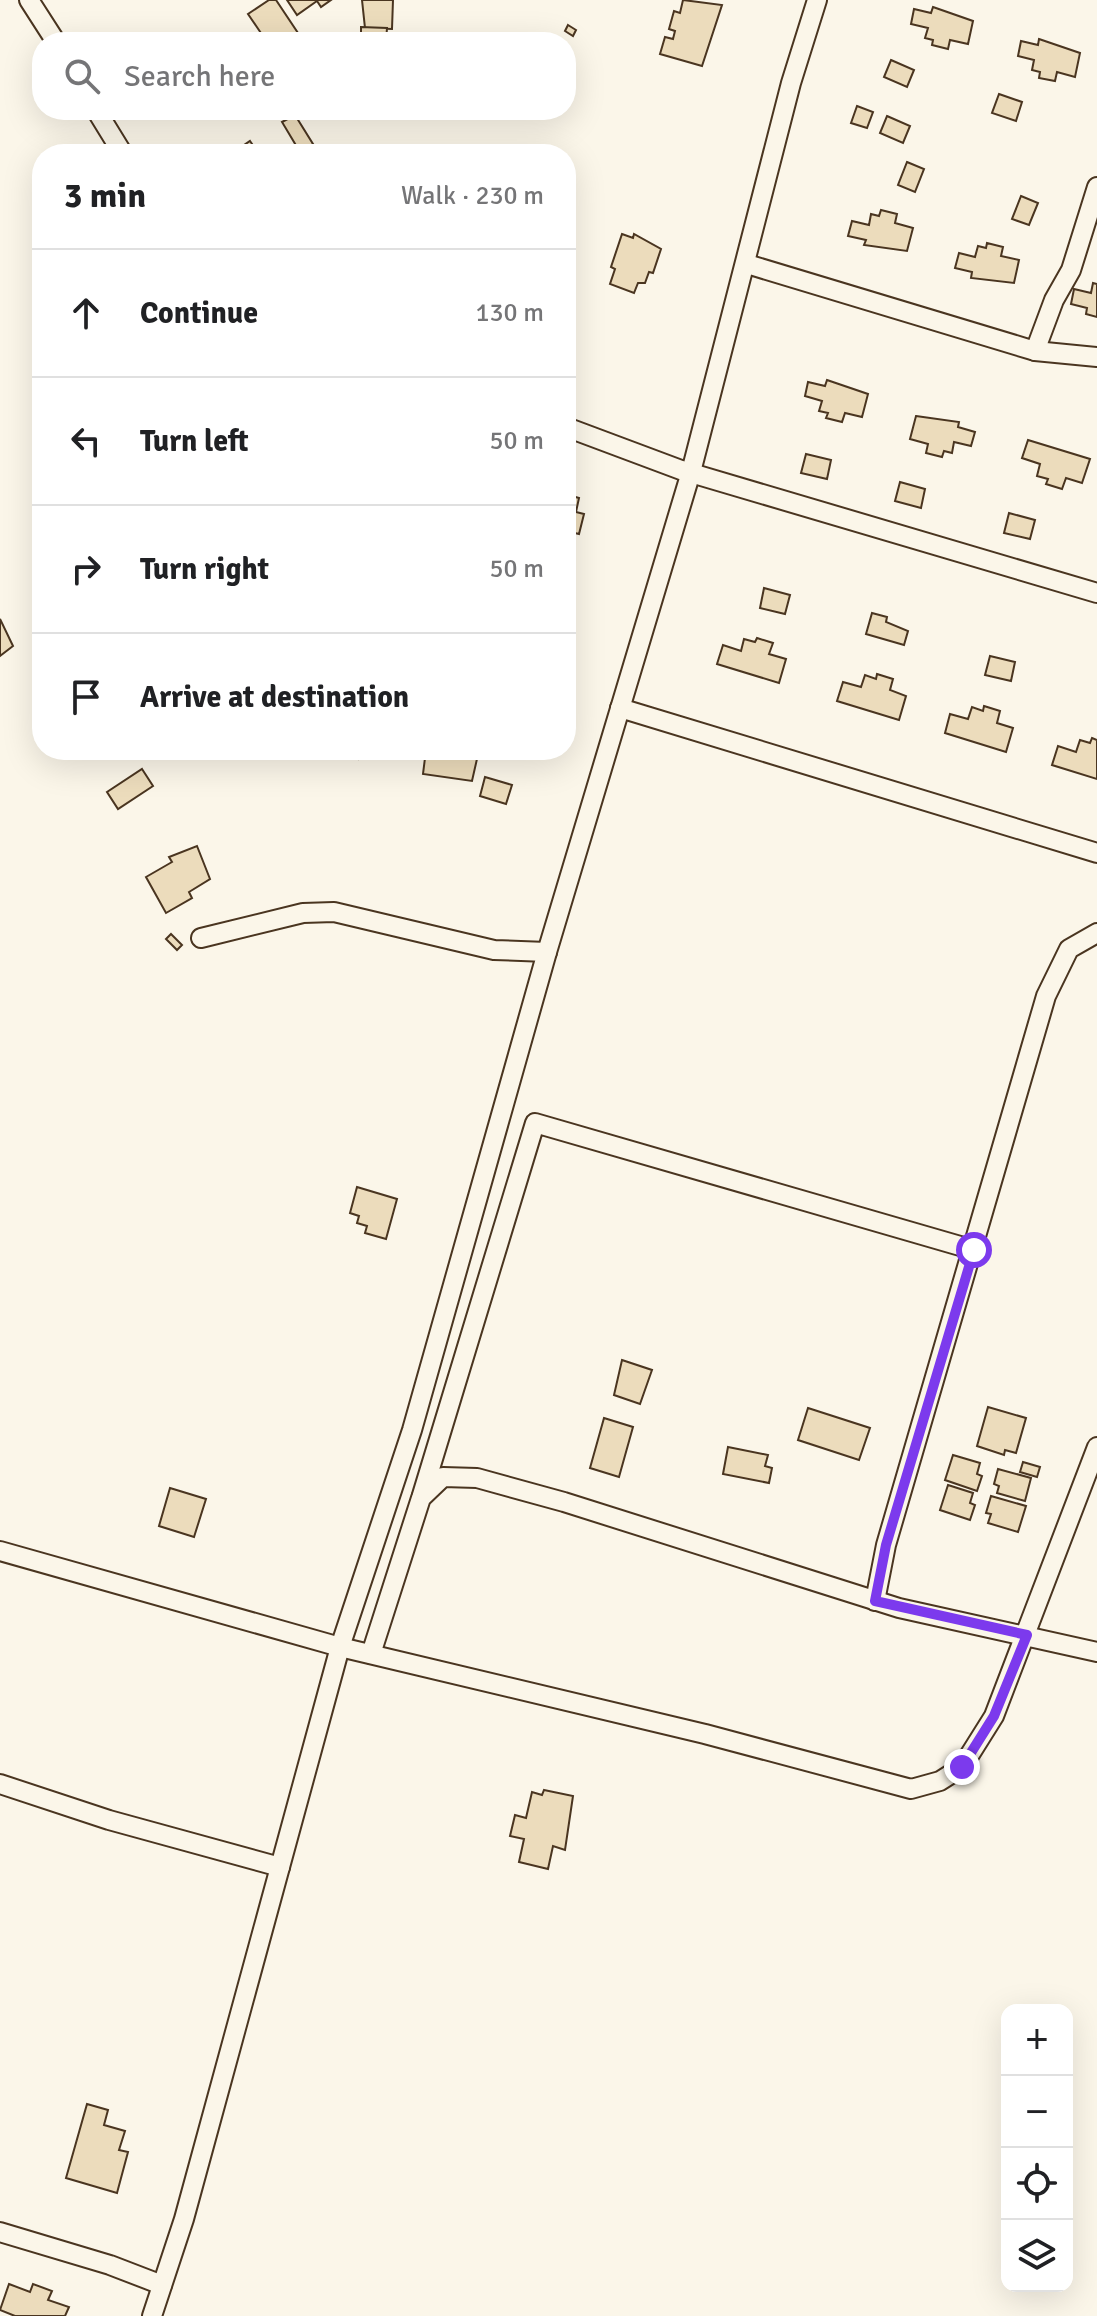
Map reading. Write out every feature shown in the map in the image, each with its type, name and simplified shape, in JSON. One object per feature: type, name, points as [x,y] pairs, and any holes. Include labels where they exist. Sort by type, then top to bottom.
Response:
[{"type":"street","points":[[29,0],[50,32]]},
{"type":"street","points":[[152,2316],[184,2219],[340,1647],[412,1430],[547,952],[691,472],[747,264],[791,83],[817,0]]},
{"type":"street","points":[[102,120],[117,144]]},
{"type":"street","points":[[1035,351],[1054,300],[1071,270],[1097,187]]},
{"type":"street","points":[[747,264],[1035,351],[1097,357]]},
{"type":"street","points":[[576,431],[691,472],[1097,593]]},
{"type":"street","points":[[620,708],[1097,853]]},
{"type":"street","points":[[201,938],[303,913],[334,912],[494,950],[547,952]]},
{"type":"street","points":[[875,1601],[886,1545],[1046,996],[1069,949],[1097,933]]},
{"type":"street","points":[[371,1654],[535,1123],[974,1250]]},
{"type":"street","points":[[0,1551],[340,1647],[705,1734],[911,1789],[940,1781],[962,1767],[994,1716],[1097,1447]]},
{"type":"street","points":[[421,1498],[443,1477],[477,1478],[564,1502],[875,1601],[1097,1652]]},
{"type":"street","points":[[0,1784],[109,1820],[280,1867]]},
{"type":"street","points":[[0,2232],[110,2265],[162,2285]]},
{"type":"building","points":[[269,0],[276,0],[297,32],[260,32],[248,14]]},
{"type":"building","points":[[287,0],[331,0],[321,7],[317,1],[297,15]]},
{"type":"building","points":[[362,0],[393,0],[392,29],[365,28]]},
{"type":"building","points":[[683,0],[722,5],[702,66],[660,54],[665,37],[673,39],[675,31],[669,29],[674,11],[680,13]]},
{"type":"building","points":[[933,7],[973,21],[968,44],[950,40],[948,49],[932,45],[933,40],[925,38],[928,28],[911,24],[914,9],[931,13]]},
{"type":"building","points":[[568,25],[576,30],[575,32],[565,31]]},
{"type":"building","points":[[361,27],[387,28],[387,32],[361,32]]},
{"type":"building","points":[[1039,39],[1080,53],[1075,77],[1057,72],[1055,81],[1039,78],[1040,72],[1032,70],[1034,60],[1018,56],[1021,41],[1038,45]]},
{"type":"building","points":[[891,60],[914,70],[907,87],[884,77]]},
{"type":"building","points":[[999,94],[1022,102],[1016,121],[992,113]]},
{"type":"building","points":[[857,106],[873,112],[867,128],[851,123]]},
{"type":"building","points":[[887,116],[910,126],[903,143],[880,133]]},
{"type":"building","points":[[298,120],[313,144],[295,144],[282,122]]},
{"type":"building","points":[[907,162],[924,169],[915,192],[898,185]]},
{"type":"building","points":[[1021,196],[1038,203],[1029,225],[1012,219]]},
{"type":"building","points":[[881,210],[897,214],[895,223],[913,228],[907,251],[864,245],[866,240],[848,236],[852,221],[869,225],[871,214],[879,216]]},
{"type":"building","points":[[622,234],[633,238],[634,234],[661,249],[653,273],[649,272],[645,283],[638,283],[634,293],[610,284],[615,269],[611,267]]},
{"type":"building","points":[[987,243],[1003,247],[1001,256],[1019,260],[1014,283],[971,278],[972,272],[955,268],[959,253],[975,257],[978,246],[986,248]]},
{"type":"building","points":[[1093,283],[1097,284],[1097,317],[1086,314],[1087,308],[1071,304],[1074,289],[1091,293]]},
{"type":"building","points":[[827,380],[868,394],[862,417],[845,413],[842,422],[826,418],[828,413],[819,411],[822,401],[805,396],[808,382],[825,386]]},
{"type":"building","points":[[916,416],[959,422],[958,427],[975,432],[971,446],[954,442],[952,453],[944,451],[942,457],[926,453],[928,444],[910,439]]},
{"type":"building","points":[[1028,440],[1090,459],[1082,483],[1066,478],[1062,489],[1046,484],[1048,479],[1037,476],[1040,464],[1022,458]]},
{"type":"building","points":[[806,454],[831,460],[827,479],[801,473]]},
{"type":"building","points":[[900,482],[925,489],[921,508],[895,501]]},
{"type":"building","points":[[576,512],[584,514],[579,534],[576,533]]},
{"type":"building","points":[[1009,513],[1035,520],[1030,539],[1004,533]]},
{"type":"building","points":[[764,588],[790,595],[785,614],[760,608]]},
{"type":"building","points":[[872,613],[887,617],[886,622],[908,631],[904,645],[866,634]]},
{"type":"building","points":[[0,619],[13,646],[0,656]]},
{"type":"building","points":[[757,638],[773,643],[769,654],[786,659],[779,683],[717,664],[723,645],[741,651],[744,639],[755,642]]},
{"type":"building","points":[[990,656],[1015,662],[1011,681],[985,675]]},
{"type":"building","points":[[877,674],[893,679],[890,690],[906,696],[899,720],[837,701],[843,682],[861,687],[865,675],[876,679]]},
{"type":"building","points":[[984,706],[1000,711],[997,723],[1013,728],[1006,752],[945,733],[950,714],[968,719],[972,707],[983,711]]},
{"type":"building","points":[[1092,738],[1097,740],[1097,779],[1052,765],[1058,746],[1076,752],[1080,740],[1090,743]]},
{"type":"building","points":[[425,760],[477,760],[472,781],[423,774]]},
{"type":"building","points":[[142,769],[153,786],[118,809],[107,792]]},
{"type":"building","points":[[485,777],[512,785],[506,804],[480,796]]},
{"type":"building","points":[[197,846],[210,879],[189,892],[192,898],[166,913],[146,877],[172,862],[169,857]]},
{"type":"building","points":[[171,934],[182,945],[177,950],[166,939]]},
{"type":"building","points":[[357,1187],[397,1199],[386,1239],[365,1233],[367,1226],[357,1223],[359,1216],[350,1213]]},
{"type":"building","points":[[622,1360],[652,1370],[640,1404],[614,1395]]},
{"type":"building","points":[[988,1407],[1026,1418],[1016,1453],[1005,1450],[1004,1455],[977,1446]]},
{"type":"building","points":[[808,1408],[870,1428],[859,1460],[798,1440]]},
{"type":"building","points":[[604,1418],[633,1427],[619,1477],[590,1468]]},
{"type":"building","points":[[728,1447],[768,1455],[765,1466],[772,1468],[769,1483],[723,1474]]},
{"type":"building","points":[[953,1455],[980,1463],[977,1474],[982,1476],[977,1491],[945,1480]]},
{"type":"building","points":[[1023,1462],[1040,1467],[1037,1477],[1020,1472]]},
{"type":"building","points":[[998,1469],[1031,1478],[1025,1501],[997,1493],[999,1486],[994,1484]]},
{"type":"building","points":[[948,1485],[973,1493],[970,1503],[975,1505],[970,1520],[940,1510]]},
{"type":"building","points":[[170,1488],[206,1499],[194,1537],[159,1526]]},
{"type":"building","points":[[991,1496],[1026,1506],[1018,1532],[988,1523],[991,1514],[986,1513]]},
{"type":"building","points":[[544,1790],[573,1796],[565,1850],[553,1846],[548,1869],[519,1862],[524,1839],[510,1836],[515,1815],[526,1818],[532,1792],[542,1795]]},
{"type":"building","points":[[87,2104],[108,2110],[104,2125],[125,2131],[119,2150],[128,2152],[117,2193],[66,2178]]},
{"type":"building","points":[[9,2284],[30,2292],[33,2284],[52,2291],[48,2300],[69,2307],[65,2316],[15,2316],[0,2310]]},
{"type":"route","points":[[962,1767],[994,1716],[1027,1635],[875,1601],[886,1545],[974,1250]]}]
